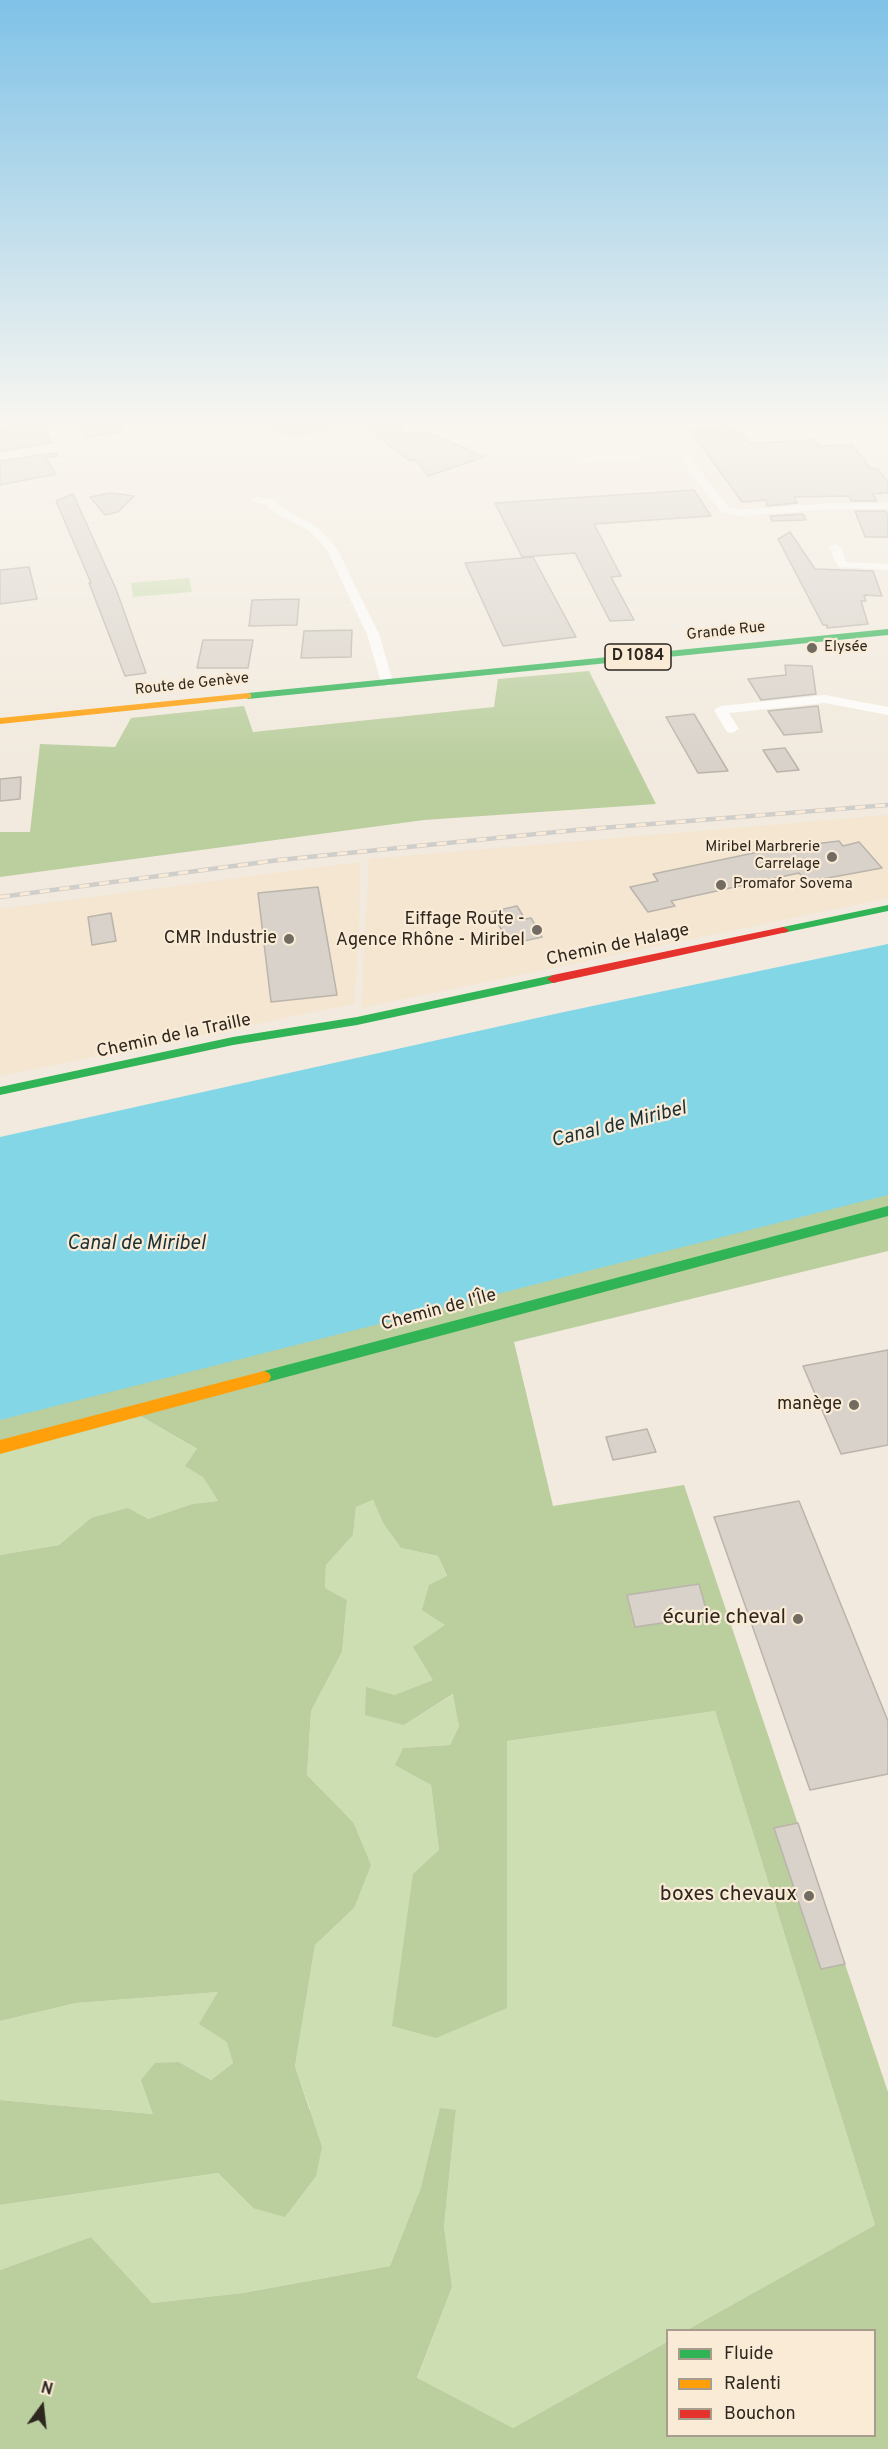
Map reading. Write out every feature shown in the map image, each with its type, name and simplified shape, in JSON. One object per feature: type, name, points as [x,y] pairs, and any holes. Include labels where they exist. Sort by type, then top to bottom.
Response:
[{"type":"street","points":[[324,540],[332,549],[374,634],[387,682]]},
{"type":"street","points":[[835,547],[842,565],[888,567]]},
{"type":"street","name":"Grande Rue","points":[[387,682],[888,632]]},
{"type":"street","name":"Route de Genève","points":[[0,721],[387,682]]},
{"type":"street","points":[[732,729],[721,710],[825,699],[888,711]]},
{"type":"street","name":"Chemin de Halage","points":[[357,1021],[888,908]]},
{"type":"street","name":"Chemin de la Traille","points":[[0,1091],[233,1041],[357,1021]]},
{"type":"street","name":"Chemin de l'Île","points":[[0,1447],[888,1211]]},
{"type":"shaded area","points":[[888,815],[888,898],[361,1008],[369,859]]},
{"type":"shaded area","points":[[360,862],[359,941],[354,1004],[0,1076],[0,909]]},
{"type":"green space","points":[[189,578],[192,592],[133,597],[131,583]]},
{"type":"green space","points":[[589,671],[656,804],[424,820],[0,877],[0,832],[30,832],[40,744],[115,747],[131,718],[244,706],[253,732],[494,707],[498,679]]},
{"type":"green space","points":[[888,1186],[888,1251],[514,1342],[553,1506],[684,1485],[888,2092],[888,2449],[0,2449],[0,2270],[91,2237],[152,2303],[243,2293],[390,2266],[421,2187],[440,2108],[456,2110],[444,2226],[452,2287],[417,2378],[513,2428],[666,2343],[666,2437],[876,2437],[876,2329],[689,2329],[875,2225],[715,1711],[507,1741],[507,2008],[436,2038],[392,2026],[413,1874],[439,1850],[431,1785],[395,1765],[403,1748],[450,1745],[459,1726],[453,1694],[404,1725],[365,1715],[366,1687],[394,1695],[433,1680],[413,1647],[445,1625],[422,1610],[429,1585],[447,1576],[438,1556],[401,1548],[383,1523],[373,1500],[356,1507],[353,1535],[326,1565],[325,1588],[347,1600],[342,1652],[311,1711],[307,1775],[353,1822],[371,1865],[354,1908],[315,1945],[295,2066],[322,2147],[316,2176],[285,2217],[253,2208],[218,2173],[0,2205],[0,2100],[153,2114],[141,2080],[155,2063],[179,2062],[211,2080],[233,2063],[227,2042],[199,2024],[218,1992],[76,2003],[0,2021],[0,1555],[59,1545],[91,1518],[128,1508],[148,1519],[192,1504],[218,1501],[203,1477],[185,1466],[197,1449],[137,1414],[0,1451],[0,1395]]},
{"type":"green space","points":[[137,1414],[198,1450],[203,1477],[218,1501],[192,1504],[148,1519],[91,1518],[59,1545],[0,1555],[0,1451]]},
{"type":"green space","points":[[373,1500],[383,1523],[401,1548],[438,1556],[447,1577],[445,1625],[433,1680],[394,1695],[404,1725],[454,1694],[459,1726],[450,1745],[403,1748],[396,1764],[431,1785],[439,1850],[507,2008],[507,1741],[715,1711],[875,2225],[689,2329],[666,2329],[666,2343],[513,2428],[417,2379],[452,2287],[444,2226],[456,2111],[440,2109],[421,2187],[390,2266],[243,2293],[152,2303],[91,2237],[0,2270],[0,2205],[218,2173],[253,2208],[310,2109],[295,2066],[315,1945],[354,1908],[353,1822],[307,1775],[311,1711],[342,1652],[347,1600],[325,1588],[326,1565],[353,1535],[356,1507]]},
{"type":"green space","points":[[218,1992],[233,2063],[211,2080],[179,2062],[154,2114],[0,2100],[0,2021],[76,2003]]},
{"type":"water","name":"Canal de Miribel","points":[[888,944],[888,1195],[0,1420],[0,1137],[564,1012]]},
{"type":"building","points":[[73,540],[94,540],[116,589],[146,673],[125,676],[89,583],[91,583]]},
{"type":"building","points":[[514,540],[602,540],[621,576],[611,577],[634,620],[610,621],[575,553],[522,557]]},
{"type":"building","points":[[779,540],[796,540],[815,569],[873,571],[882,596],[864,595],[866,601],[861,601],[868,624],[827,628],[827,625],[823,625]]},
{"type":"building","points":[[533,557],[576,637],[503,646],[465,563]]},
{"type":"building","points":[[29,567],[37,599],[0,604],[0,570]]},
{"type":"building","points":[[299,599],[297,625],[249,626],[252,600]]},
{"type":"building","points":[[352,630],[351,657],[301,658],[304,631]]},
{"type":"building","points":[[203,640],[253,640],[248,668],[197,668]]},
{"type":"building","points":[[785,665],[812,666],[816,694],[761,700],[748,679],[786,675]]},
{"type":"building","points":[[818,706],[822,732],[784,735],[768,711]]},
{"type":"building","points":[[694,714],[728,771],[698,773],[666,717]]},
{"type":"building","points":[[785,748],[799,770],[777,772],[763,750]]},
{"type":"building","points":[[21,777],[20,799],[0,801],[0,779]]},
{"type":"building","points":[[839,841],[843,846],[859,842],[882,868],[806,882],[799,873],[671,901],[675,906],[648,912],[630,887],[658,881],[653,874],[773,849]]},
{"type":"building","points":[[318,887],[337,995],[271,1002],[258,893]]},
{"type":"building","points":[[517,906],[525,919],[531,918],[542,937],[510,944],[491,912]]},
{"type":"building","points":[[111,913],[116,941],[92,945],[88,917]]},
{"type":"building","name":"manège","points":[[888,1350],[888,1445],[841,1454],[803,1366]]},
{"type":"building","points":[[647,1429],[656,1452],[613,1460],[606,1437]]},
{"type":"building","name":"écurie cheval","points":[[799,1501],[888,1721],[888,1774],[810,1790],[714,1517]]},
{"type":"building","points":[[699,1584],[708,1616],[635,1627],[627,1595]]},
{"type":"building","name":"boxes chevaux","points":[[798,1823],[845,1964],[821,1969],[774,1828]]},
{"type":"railway","points":[[0,897],[279,860],[576,830],[888,805]]},
{"type":"traffic: fast","points":[[248,696],[888,632]]},
{"type":"traffic: fast","points":[[783,930],[888,908]]},
{"type":"traffic: fast","points":[[0,1091],[233,1041],[357,1021],[553,979]]},
{"type":"traffic: fast","points":[[264,1377],[888,1211]]},
{"type":"traffic: slow","points":[[0,721],[248,696]]},
{"type":"traffic: slow","points":[[0,1447],[264,1377]]},
{"type":"traffic: jam","points":[[553,979],[783,930]]},
{"type":"place","name":"Elysée","points":[[812,648]]},
{"type":"place","name":"Miribel Marbrerie Carrelage","points":[[832,857]]},
{"type":"place","name":"Promafor Sovema","points":[[721,885]]},
{"type":"place","name":"Eiffage Route - Agence Rhône - Miribel","points":[[537,930]]},
{"type":"place","name":"CMR Industrie","points":[[289,939]]},
{"type":"place","name":"manège","points":[[854,1405]]},
{"type":"place","name":"écurie cheval","points":[[798,1619]]},
{"type":"place","name":"boxes chevaux","points":[[809,1896]]}]
